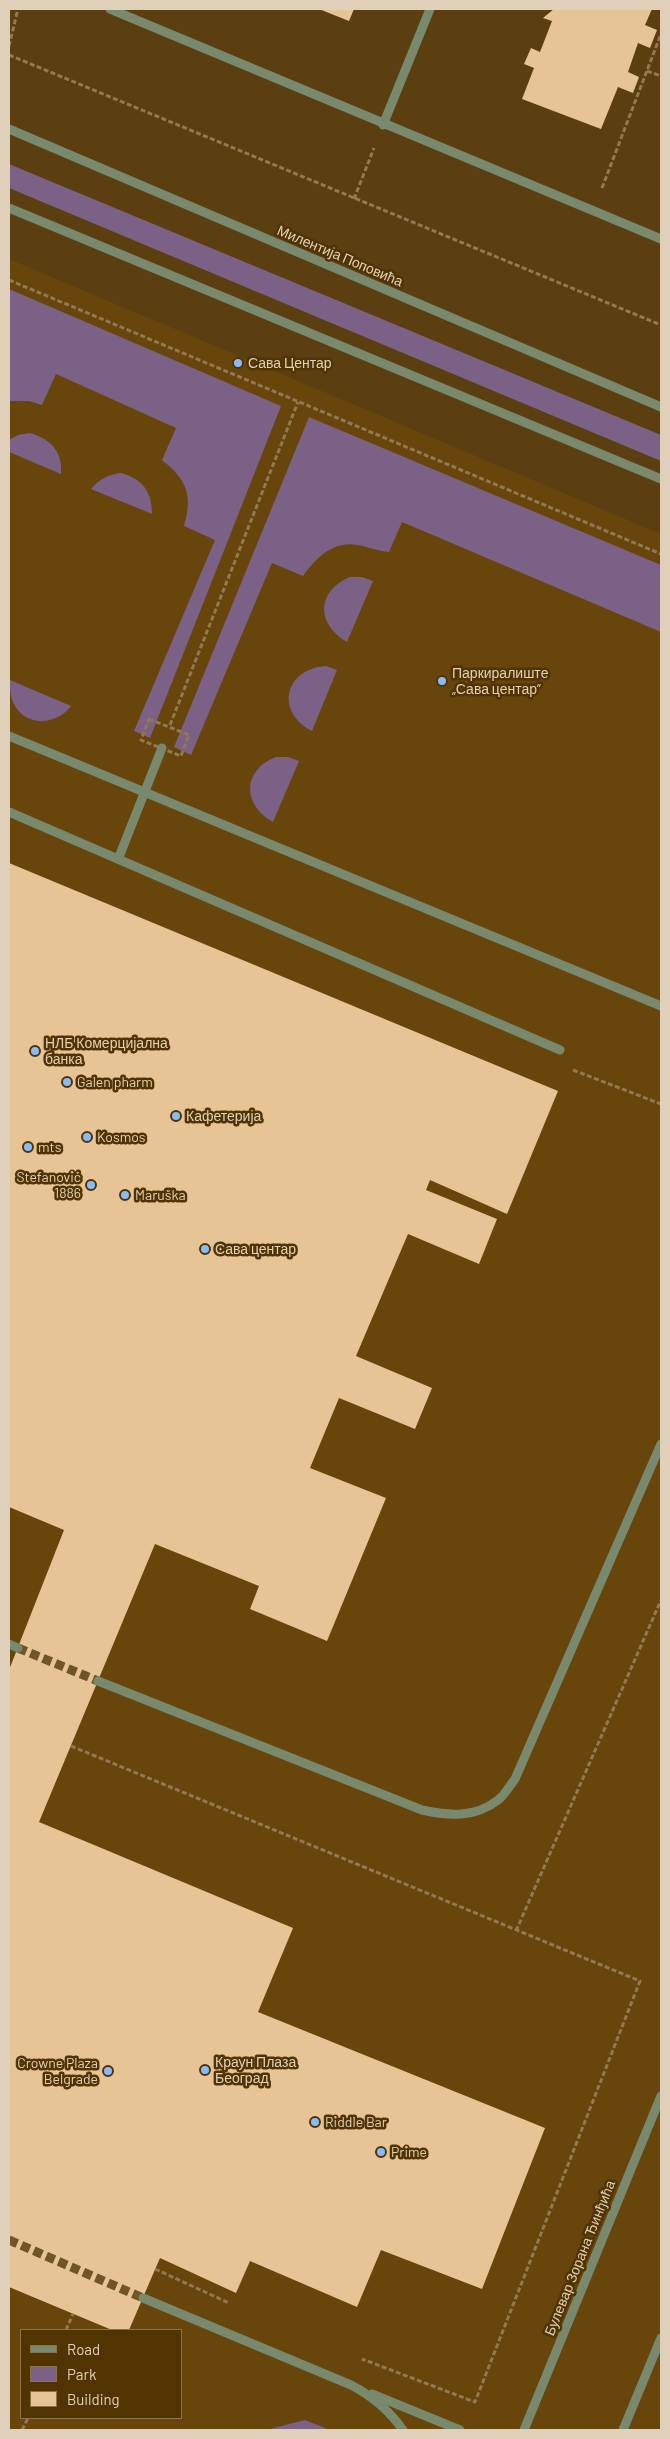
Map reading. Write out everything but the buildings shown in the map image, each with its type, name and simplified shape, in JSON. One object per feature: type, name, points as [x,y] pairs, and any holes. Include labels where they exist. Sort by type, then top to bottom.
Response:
[{"type":"street","points":[[110,9],[661,239]]},
{"type":"street","points":[[383,124],[430,9]]},
{"type":"street","name":"Милентија Поповића","points":[[9,130],[661,407]]},
{"type":"street","points":[[9,208],[661,479]]},
{"type":"street","points":[[9,736],[661,1006]]},
{"type":"street","points":[[119,857],[162,748]]},
{"type":"street","points":[[9,812],[119,857],[560,1050]]},
{"type":"street","points":[[98,1681],[422,1810],[444,1815],[472,1814],[499,1800],[515,1778],[661,1444]]},
{"type":"street","points":[[9,1644],[18,1648]]},
{"type":"street","name":"Булевар Зорана Ђинђића","points":[[524,2430],[661,2096]]},
{"type":"street","points":[[143,2298],[460,2430]]},
{"type":"street","points":[[623,2430],[661,2338]]},
{"type":"street","points":[[351,2385],[369,2395],[393,2416],[403,2430]]},
{"type":"path","points":[[9,46],[18,9]]},
{"type":"path","points":[[593,210],[661,34]]},
{"type":"path","points":[[9,55],[661,325]]},
{"type":"path","points":[[647,71],[661,76]]},
{"type":"path","points":[[354,199],[383,124]]},
{"type":"path","points":[[9,280],[661,554]]},
{"type":"path","points":[[170,727],[298,402]]},
{"type":"path","points":[[572,1070],[661,1104]]},
{"type":"path","points":[[516,1931],[661,1600]]},
{"type":"path","points":[[71,1746],[640,1981],[475,2402],[359,2358]]},
{"type":"path","points":[[66,2329],[73,2314]]},
{"type":"shaded area","points":[[9,259],[661,534],[661,2430],[9,2430]]},
{"type":"green space","points":[[9,164],[661,435],[661,461],[9,188]]},
{"type":"green space","points":[[9,289],[281,406],[150,738],[134,731],[215,540],[184,526],[188,505],[186,489],[177,474],[162,460],[176,428],[56,374],[42,405],[29,401],[9,401]]},
{"type":"green space","points":[[309,417],[661,565],[661,632],[402,522],[389,552],[358,545],[341,545],[326,552],[303,576],[272,563],[191,755],[174,747]]},
{"type":"green space","points":[[30,433],[50,443],[58,453],[61,474],[9,452],[9,440],[18,435]]},
{"type":"green space","points":[[121,473],[135,479],[145,488],[152,506],[152,514],[91,489],[104,478]]},
{"type":"green space","points":[[350,577],[362,577],[373,581],[347,642],[337,635],[330,626],[325,617],[324,608],[326,599],[331,591],[339,583]]},
{"type":"green space","points":[[326,666],[337,670],[312,731],[300,723],[293,713],[289,703],[289,693],[293,683],[301,675],[312,669]]},
{"type":"green space","points":[[10,680],[71,706],[58,717],[50,720],[34,720],[26,717],[19,712],[13,701],[10,692]]},
{"type":"green space","points":[[276,757],[288,757],[299,761],[273,822],[263,815],[256,806],[251,797],[250,788],[257,770]]},
{"type":"green space","points":[[305,2420],[330,2430],[266,2430]]},
{"type":"tunnel","points":[[18,1648],[98,1681]]},
{"type":"tunnel","points":[[9,2240],[143,2298]]},
{"type":"place","name":"Сава Центар","points":[[238,363]]},
{"type":"place","name":"Паркиралиште „Сава центар”","points":[[442,681]]},
{"type":"place","name":"НЛБ Комерцијална банка","points":[[35,1051]]},
{"type":"place","name":"Galen pharm","points":[[67,1082]]},
{"type":"place","name":"Кафетерија","points":[[176,1116]]},
{"type":"place","name":"Kosmos","points":[[87,1137]]},
{"type":"place","name":"mts","points":[[28,1147]]},
{"type":"place","name":"Stefanović 1886","points":[[91,1185]]},
{"type":"place","name":"Maruška","points":[[125,1195]]},
{"type":"place","name":"Сава центар","points":[[205,1249]]},
{"type":"place","name":"Краун Плаза Београд","points":[[205,2070]]},
{"type":"place","name":"Crowne Plaza Belgrade","points":[[108,2071]]},
{"type":"place","name":"Riddle Bar","points":[[315,2122]]},
{"type":"place","name":"Prime","points":[[381,2152]]}]
